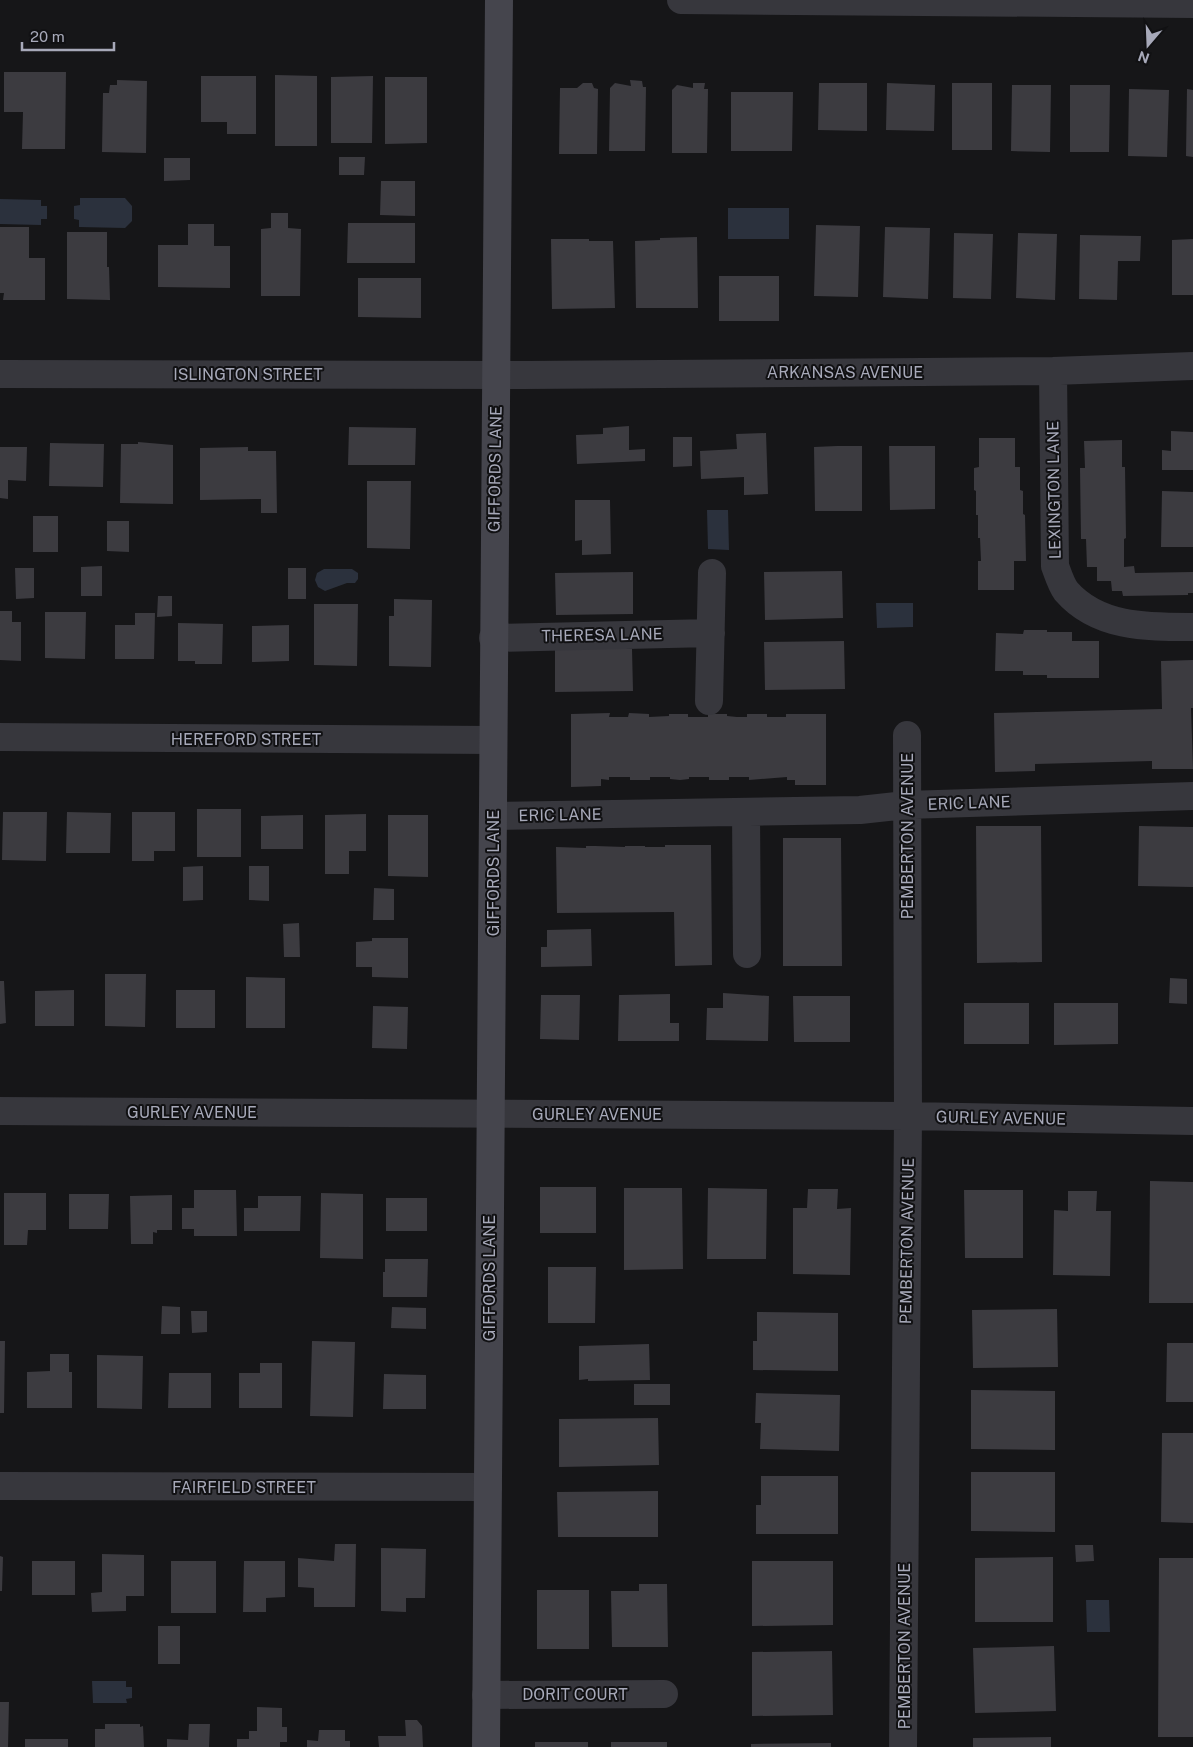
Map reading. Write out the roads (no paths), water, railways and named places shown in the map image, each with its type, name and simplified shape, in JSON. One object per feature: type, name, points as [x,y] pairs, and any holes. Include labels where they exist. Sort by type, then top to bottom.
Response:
[{"type":"street","name":"GIFFORDS LANE","points":[[486,1747],[499,0]]},
{"type":"street","points":[[681,0],[1193,4]]},
{"type":"street","name":"ARKANSAS AVENUE","points":[[496,375],[1053,371],[1193,366]]},
{"type":"street","name":"LEXINGTON LANE","points":[[1053,371],[1055,566],[1066,590],[1088,609],[1114,621],[1149,627],[1193,627]]},
{"type":"street","name":"ISLINGTON STREET","points":[[0,374],[496,375]]},
{"type":"street","points":[[709,702],[712,573]]},
{"type":"street","name":"THERESA LANE","points":[[494,638],[711,632]]},
{"type":"street","name":"PEMBERTON AVENUE","points":[[903,1747],[908,1116],[907,735]]},
{"type":"street","name":"HEREFORD STREET","points":[[0,737],[493,740]]},
{"type":"street","name":"ERIC LANE","points":[[494,816],[860,810],[906,805],[1193,796]]},
{"type":"street","points":[[746,812],[747,954]]},
{"type":"street","name":"GURLEY AVENUE","points":[[0,1111],[908,1116],[1193,1121]]},
{"type":"street","name":"FAIRFIELD STREET","points":[[0,1486],[488,1487]]},
{"type":"street","name":"DORIT COURT","points":[[486,1695],[664,1694]]},
{"type":"water","points":[[80,198],[125,198],[132,206],[132,221],[125,228],[79,227],[79,220],[74,219],[74,206],[80,205]]},
{"type":"water","points":[[0,199],[41,200],[41,206],[47,206],[47,219],[41,219],[41,225],[0,224]]},
{"type":"water","points":[[728,208],[789,208],[789,239],[728,239]]},
{"type":"water","points":[[707,510],[728,510],[729,550],[708,549]]},
{"type":"water","points":[[324,569],[352,569],[358,573],[358,579],[355,583],[347,583],[325,591],[318,587],[315,580],[317,573]]},
{"type":"water","points":[[876,603],[913,603],[913,627],[877,628]]},
{"type":"water","points":[[1086,1600],[1109,1600],[1110,1632],[1087,1632]]},
{"type":"water","points":[[92,1681],[126,1681],[126,1687],[132,1687],[132,1698],[126,1699],[127,1703],[93,1703]]}]
